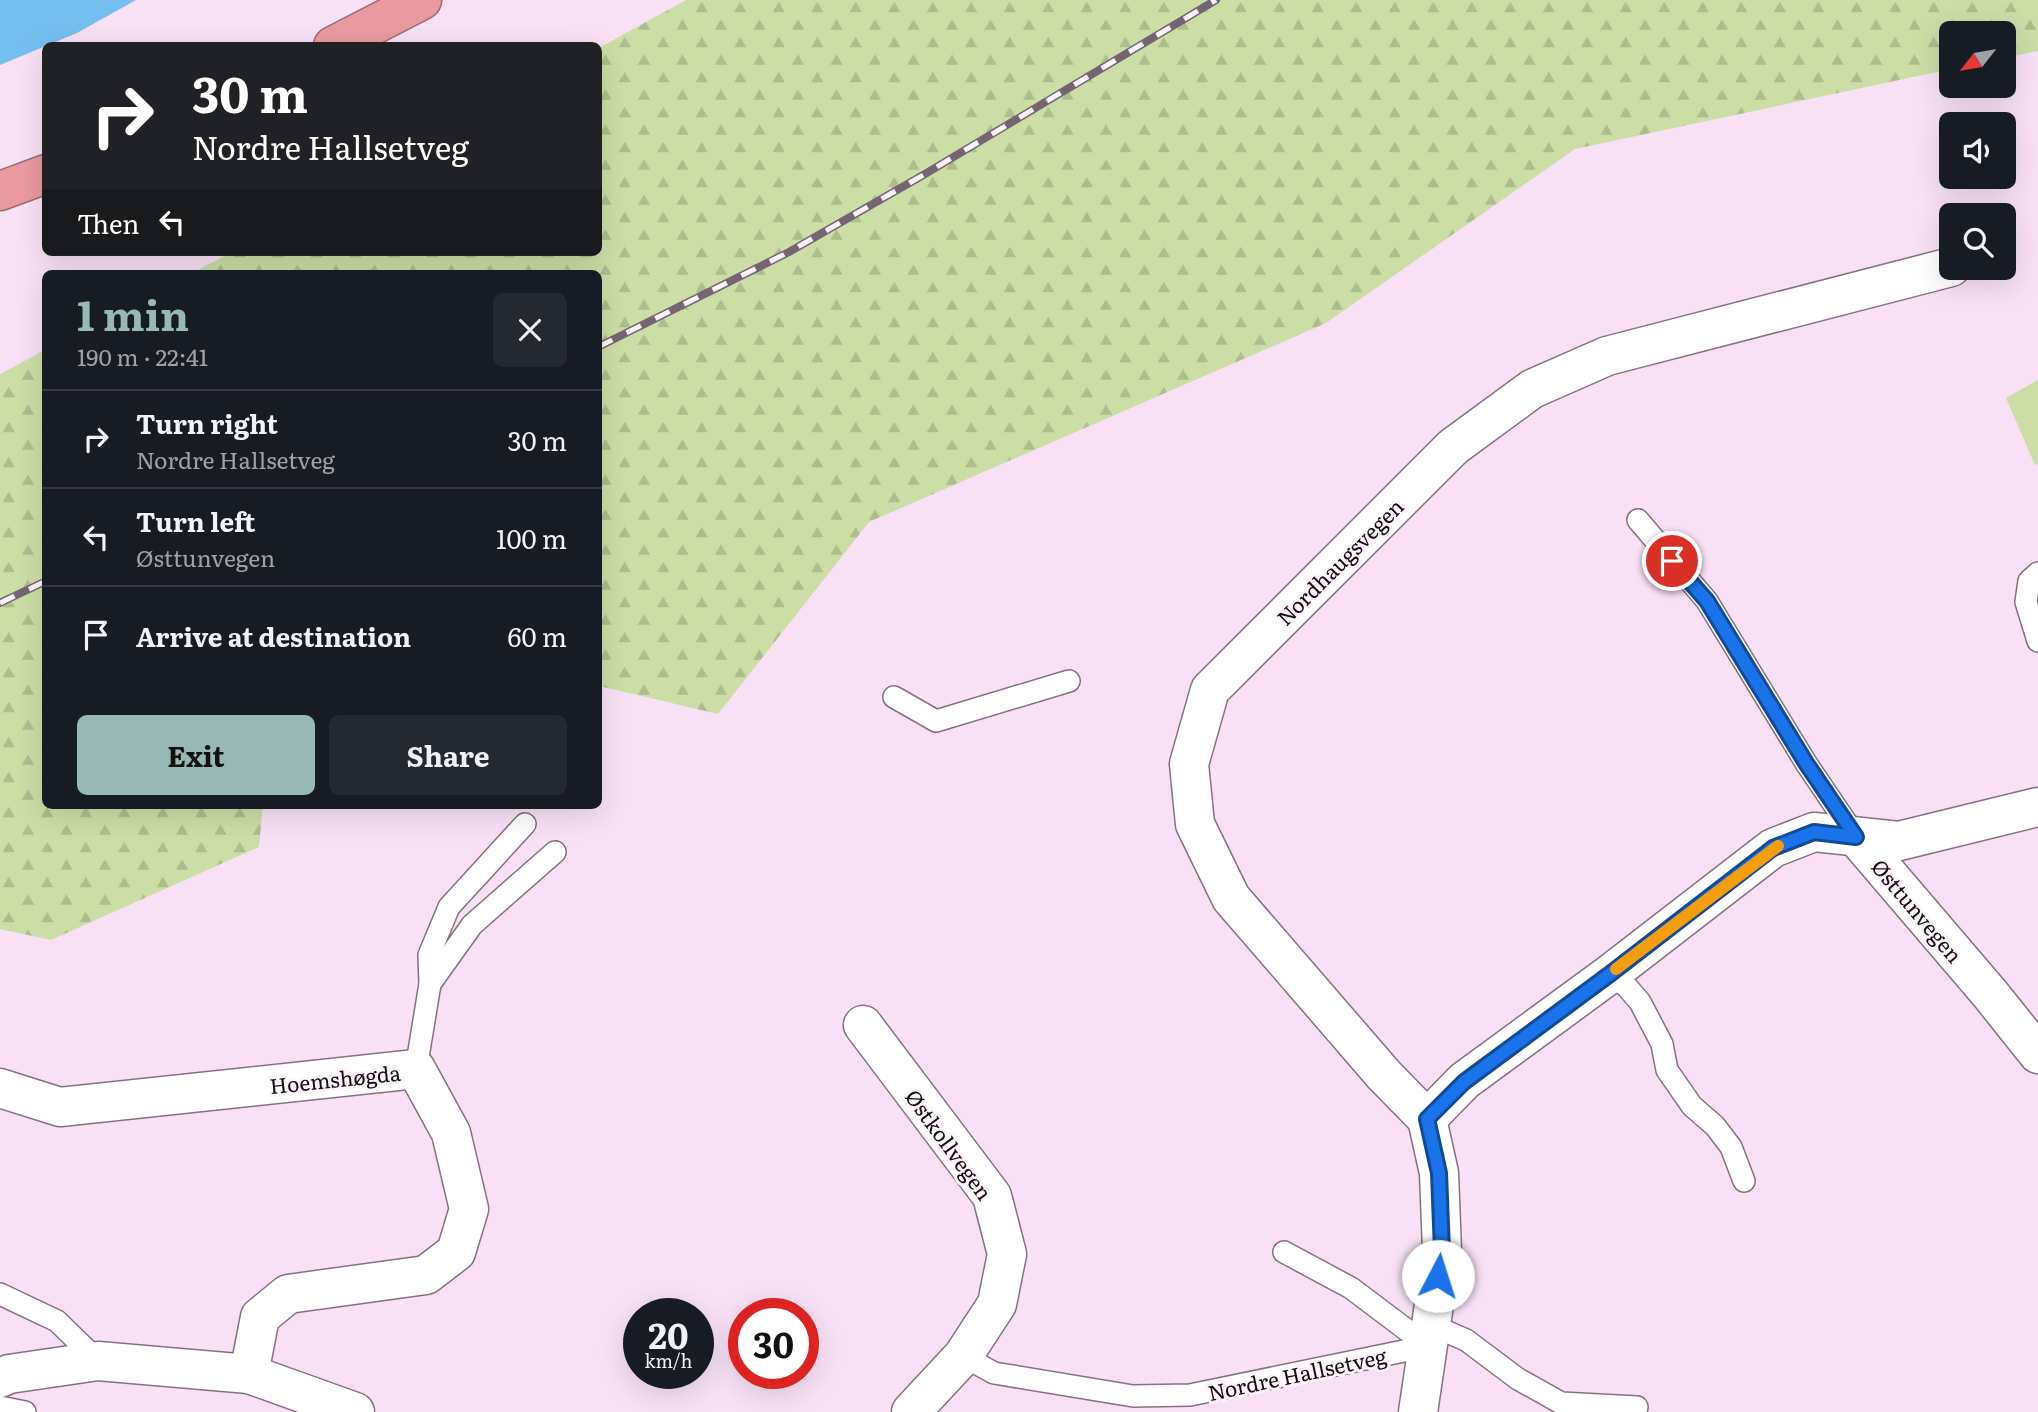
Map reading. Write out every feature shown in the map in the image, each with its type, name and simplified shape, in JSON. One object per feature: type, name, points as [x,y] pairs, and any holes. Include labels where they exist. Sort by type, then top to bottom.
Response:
[{"type":"highway","points":[[341,42],[422,0]]},
{"type":"highway","points":[[0,191],[42,175]]},
{"type":"street","name":"Nordhaugsvegen","points":[[1427,1119],[1384,1075],[1231,898],[1195,824],[1189,764],[1210,690],[1453,447],[1532,388],[1607,356],[1939,270]]},
{"type":"street","points":[[1418,1412],[1442,1251],[1439,1173],[1427,1119],[1464,1082],[1773,848],[1814,832],[1899,841],[2038,807]]},
{"type":"street","name":"Østtunvegen","points":[[1856,837],[2038,1054]]},
{"type":"street","name":"Østkollvegen","points":[[863,1025],[992,1196],[1007,1255],[997,1304],[962,1356],[911,1412]]},
{"type":"street","name":"Hoemshøgda","points":[[0,1088],[60,1107],[416,1069],[451,1133],[468,1209],[456,1252],[426,1275],[288,1294],[260,1317],[249,1374]]},
{"type":"street","points":[[0,1378],[9,1374],[98,1360],[249,1374],[355,1412]]},
{"type":"lane","name":"Østtunvegen","points":[[1638,520],[1707,601],[1806,763],[1856,837]]},
{"type":"lane","points":[[2038,573],[2029,581],[2026,602],[2038,641]]},
{"type":"lane","points":[[894,697],[936,721],[1069,681]]},
{"type":"lane","points":[[416,1069],[430,984],[429,956],[449,906],[525,824]]},
{"type":"lane","points":[[430,984],[472,925],[555,852]]},
{"type":"lane","points":[[1610,974],[1640,1002],[1661,1044],[1667,1070],[1692,1106],[1715,1126],[1731,1147],[1744,1181]]},
{"type":"lane","points":[[1283,1252],[1351,1288],[1430,1336],[1466,1340],[1518,1380],[1561,1403],[1637,1408]]},
{"type":"lane","points":[[0,1294],[57,1321],[98,1360]]},
{"type":"lane","name":"Nordre Hallsetveg","points":[[962,1356],[994,1373],[1133,1396],[1190,1395],[1430,1336]]},
{"type":"lane","points":[[0,1407],[25,1412]]},
{"type":"green space","points":[[686,0],[2038,0],[2038,51],[2016,56],[2016,21],[1939,21],[1939,72],[1575,149],[1326,323],[869,522],[718,714],[602,687],[602,270],[198,270],[224,256],[602,256],[602,46]]},
{"type":"green space","points":[[42,352],[42,809],[263,809],[259,847],[51,940],[0,929],[0,374]]},
{"type":"green space","points":[[2038,380],[2038,464],[2035,465],[2006,398]]},
{"type":"water","points":[[0,0],[136,0],[77,33],[55,42],[42,42],[42,48],[0,65]]},
{"type":"railway","points":[[602,345],[789,252],[1216,0]]},
{"type":"railway","points":[[0,603],[42,583]]},
{"type":"slow traffic","points":[[1616,969],[1778,846]]},
{"type":"route","points":[[1438,1276],[1442,1251],[1439,1173],[1427,1119],[1464,1082],[1773,848],[1814,832],[1856,837],[1806,763],[1707,601],[1672,561]]}]
